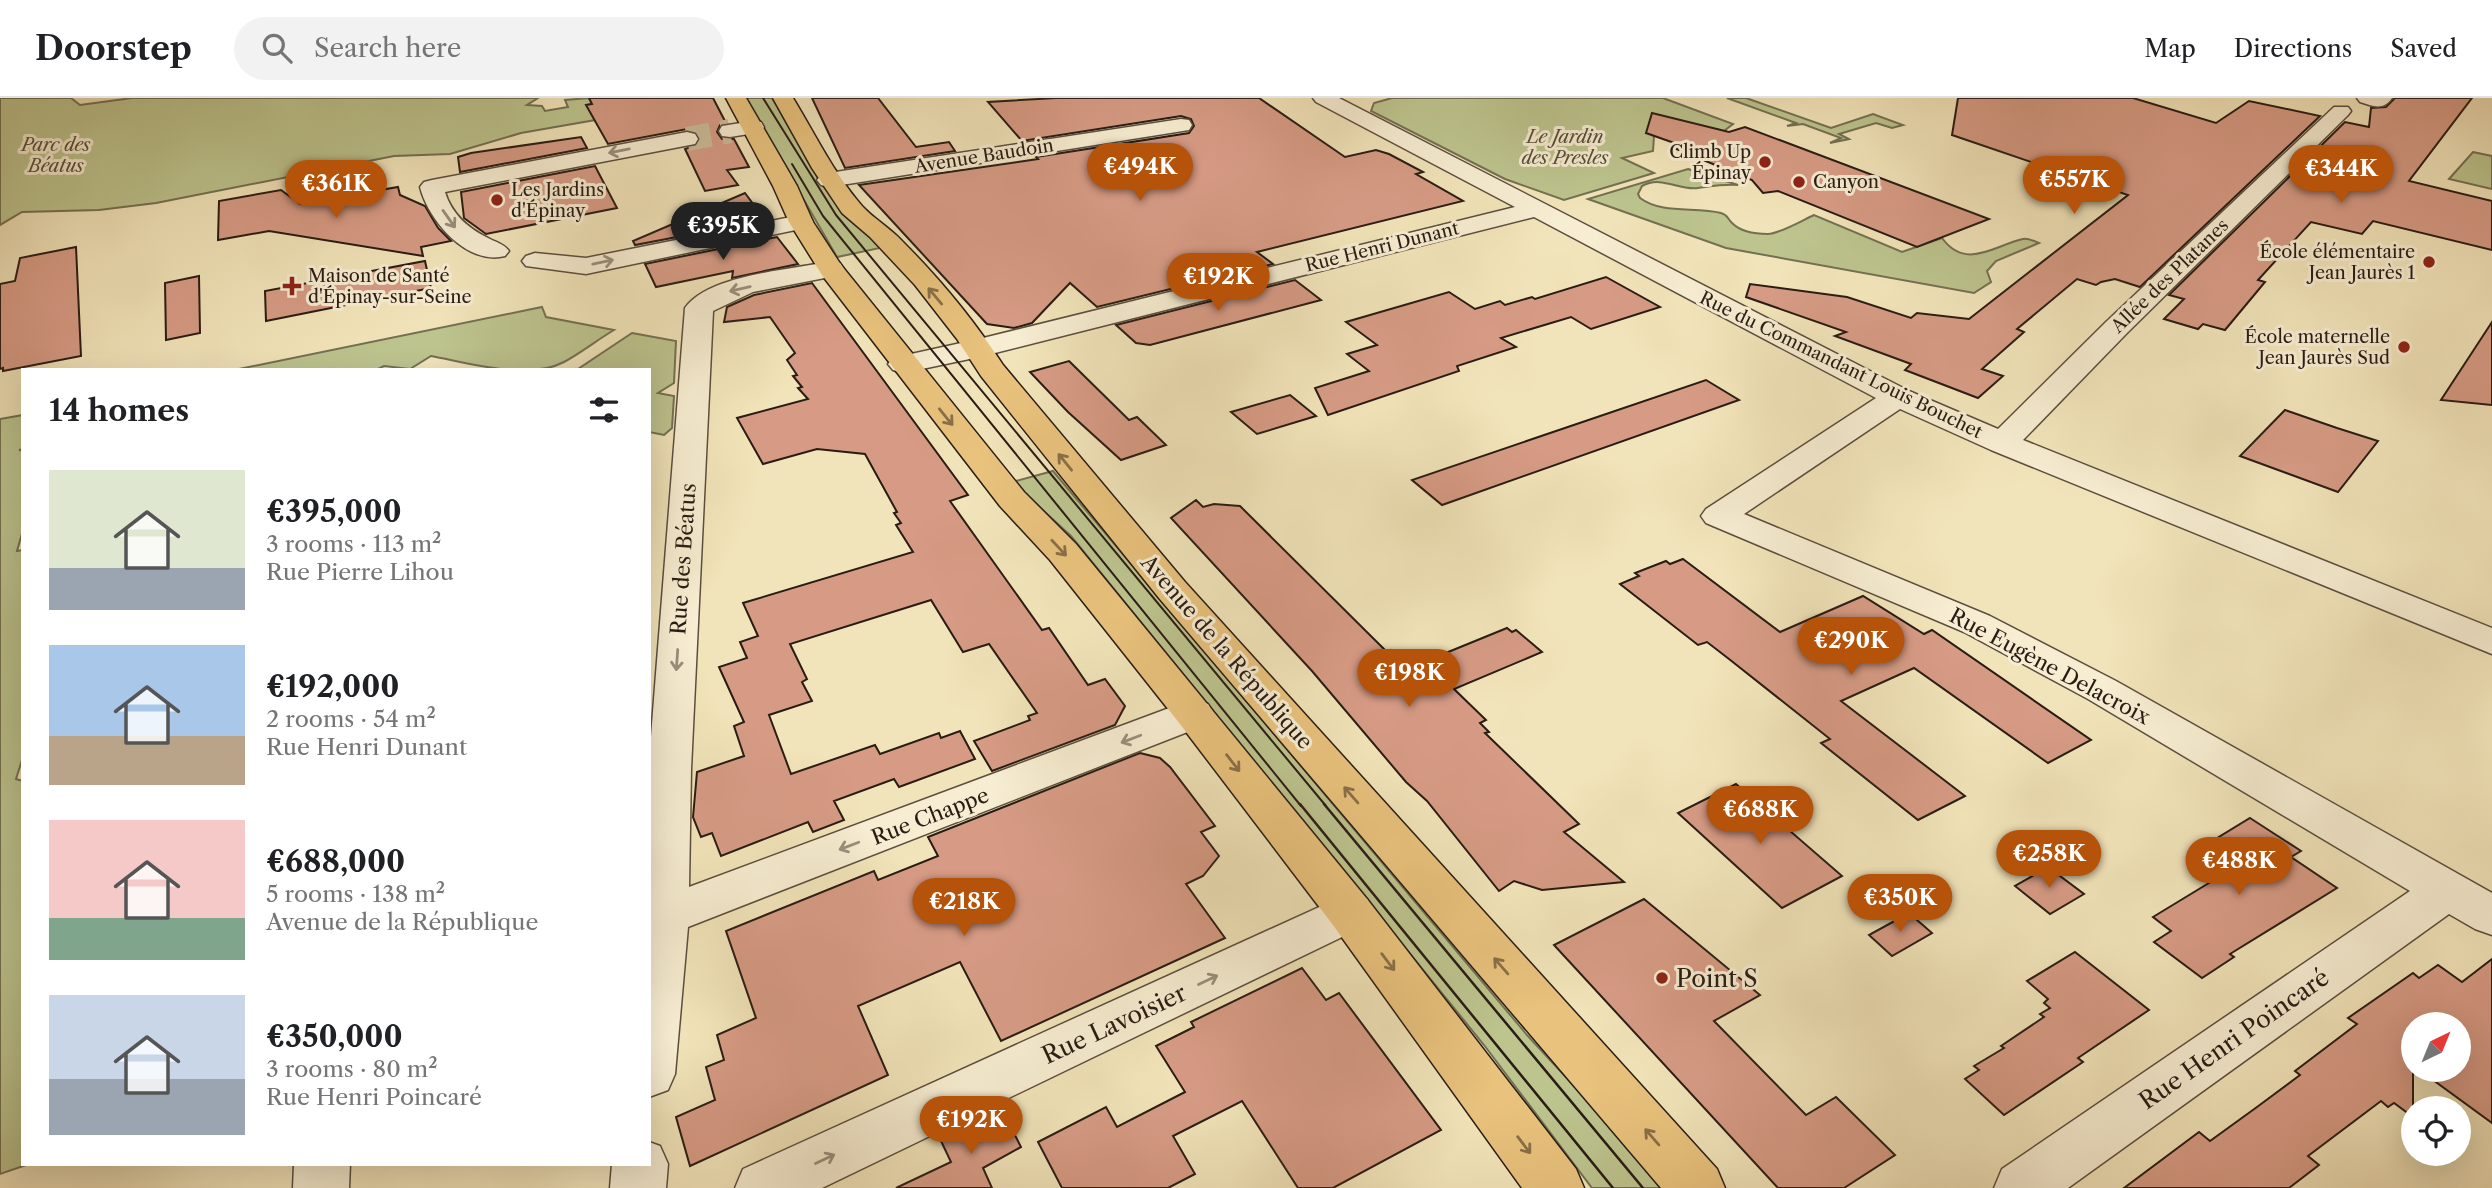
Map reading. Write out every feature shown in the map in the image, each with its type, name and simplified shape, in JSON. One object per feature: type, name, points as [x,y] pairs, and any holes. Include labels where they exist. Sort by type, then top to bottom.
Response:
[{"type":"main road","points":[[736,98],[801,222],[831,269],[903,364],[1012,499],[1063,552],[1194,714],[1350,912],[1556,1188]]},
{"type":"main road","name":"Avenue de la République","points":[[783,98],[829,180],[852,211],[879,232],[904,259],[979,348],[991,370],[1172,590],[1697,1188]]},
{"type":"street","points":[[1329,101],[1361,98]]},
{"type":"street","points":[[2367,98],[2379,101],[2382,98]]},
{"type":"street","name":"Rue du Commandant Louis Bouchet","points":[[1329,101],[1898,397],[2002,443],[2428,619],[2492,642]]},
{"type":"street","name":"Allée des Platanes","points":[[2002,443],[2117,327],[2341,111]]},
{"type":"street","name":"Avenue Baudoin","points":[[829,180],[1181,125]]},
{"type":"street","points":[[730,131],[753,127]]},
{"type":"street","points":[[687,139],[432,187],[434,197],[459,234],[471,242],[496,251],[484,258],[484,265],[503,269],[535,261],[586,266],[801,222]]},
{"type":"street","name":"Rue Henri Dunant","points":[[903,364],[979,348],[1534,210]]},
{"type":"street","name":"Rue des Béatus","points":[[651,1054],[665,916],[670,769],[699,308],[710,299],[732,290],[831,269]]},
{"type":"street","name":"Rue Eugène Delacroix","points":[[1898,397],[1718,516],[1977,624],[2102,691],[2446,890]]},
{"type":"street","name":"Rue Chappe","points":[[665,916],[1194,714]]},
{"type":"street","points":[[2446,890],[2492,916]]},
{"type":"street","name":"Rue Henri Poincaré","points":[[2022,1188],[2446,890]]},
{"type":"street","name":"Rue Lavoisier","points":[[763,1188],[1350,912]]},
{"type":"street","points":[[321,1188],[322,1166]]},
{"type":"street","points":[[638,1188],[640,1166]]},
{"type":"green space","name":"Parc des Béatus","points":[[0,98],[71,98],[80,105],[132,98],[538,98],[527,105],[542,106],[545,111],[568,107],[565,100],[589,98],[592,104],[586,105],[647,111],[521,133],[450,154],[394,156],[156,203],[99,210],[22,212],[0,225]]},
{"type":"green space","points":[[745,98],[772,98],[822,185],[880,248],[837,257]]},
{"type":"green space","name":"Le Jardin des Presles","points":[[1392,98],[1663,98],[1733,124],[1724,131],[1689,128],[1654,136],[1653,151],[1622,158],[1654,173],[1564,200],[1505,179],[1371,111],[1374,103]]},
{"type":"green space","points":[[1727,98],[1746,98],[1831,128],[1873,114],[1903,125],[1892,128],[1876,123],[1839,134],[1849,139],[1830,143],[1841,138],[1803,124],[1787,126],[1796,123]]},
{"type":"green space","points":[[2473,152],[2492,156],[2492,189],[2449,179]]},
{"type":"green space","points":[[1688,169],[1738,185],[1691,188],[1649,183],[1642,186],[1638,194],[1640,198],[1659,207],[1721,213],[1740,229],[1759,234],[1779,231],[1814,215],[1902,252],[1942,238],[1951,248],[1971,254],[2023,239],[2039,243],[1996,261],[1987,271],[1991,282],[1974,293],[1726,248],[1588,199]]},
{"type":"green space","points":[[542,307],[546,317],[614,330],[577,355],[544,368],[492,368],[431,356],[412,368],[244,368]]},
{"type":"green space","points":[[632,333],[676,341],[674,383],[658,393],[674,396],[672,428],[664,435],[651,432],[651,368],[580,368]]},
{"type":"green space","points":[[21,415],[21,537],[17,551],[21,550],[21,763],[16,779],[21,780],[21,1166],[23,1166],[0,1174],[0,419]]},
{"type":"green space","points":[[1053,471],[1527,1035],[1668,1188],[1592,1188],[1484,1045],[1071,536],[1012,482]]},
{"type":"building","points":[[589,98],[713,98],[726,123],[720,125],[717,132],[722,139],[734,139],[749,167],[727,170],[738,185],[705,191],[685,149],[697,145],[700,140],[697,133],[687,129],[608,144],[586,105],[592,104]]},
{"type":"building","points":[[812,98],[878,98],[916,147],[949,142],[955,151],[845,168]]},
{"type":"building","points":[[1056,98],[1259,98],[1345,157],[1376,150],[1389,154],[1423,172],[1416,174],[1463,201],[1257,252],[1273,264],[1097,307],[1070,283],[1032,323],[1014,328],[987,324],[859,185],[1038,159],[1036,157],[1189,133],[1194,126],[1191,119],[1181,116],[1022,141],[988,102]]},
{"type":"building","points":[[1958,98],[2133,98],[2216,123],[2249,101],[2320,116],[2140,287],[2115,279],[2096,285],[2077,279],[2017,329],[2024,332],[1982,369],[2003,376],[1978,398],[1905,370],[1911,364],[1835,336],[1846,332],[1746,297],[1750,284],[1847,297],[1911,318],[1917,313],[1969,319],[2128,195],[1952,135]]},
{"type":"building","points":[[2395,98],[2472,98],[2409,181],[2492,201],[2492,250],[2373,221],[2362,234],[2311,222],[2258,280],[2265,282],[2225,330],[2203,324],[2198,329],[2164,319],[2184,299],[2169,295],[2345,122],[2369,127],[2371,108],[2386,107]]},
{"type":"building","points":[[1652,113],[1729,132],[1745,127],[1989,219],[1917,247],[1778,191],[1763,193],[1752,180],[1674,148],[1683,146],[1646,133]]},
{"type":"building","points":[[581,137],[587,148],[460,172],[458,157],[471,153]]},
{"type":"building","name":"Les Jardins d'Épinay","points":[[595,166],[617,208],[486,234],[464,218],[461,192]]},
{"type":"building","points":[[398,187],[400,195],[425,206],[438,228],[451,241],[421,247],[423,256],[269,231],[218,240],[219,201],[281,190],[300,204]]},
{"type":"building","points":[[745,193],[765,220],[635,245],[633,241]]},
{"type":"building","points":[[777,237],[798,264],[732,278],[733,271],[656,287],[645,264]]},
{"type":"building","points":[[76,247],[81,356],[3,371],[3,368],[0,369],[0,284],[15,281],[20,258]]},
{"type":"building","points":[[425,261],[431,288],[266,321],[265,291]]},
{"type":"building","points":[[199,276],[200,333],[166,340],[165,283]]},
{"type":"building","points":[[1606,277],[1660,307],[1591,329],[1571,317],[1501,338],[1516,347],[1457,366],[1459,371],[1328,415],[1315,388],[1369,371],[1347,354],[1377,345],[1346,322],[1449,292],[1475,309],[1500,301],[1505,305],[1532,297],[1535,299]]},
{"type":"building","points":[[1295,280],[1321,300],[1150,345],[1136,343],[1116,325]]},
{"type":"building","points":[[812,283],[968,495],[950,501],[1042,630],[1049,628],[1088,685],[1105,679],[1125,706],[1115,725],[992,771],[974,741],[1030,720],[1028,716],[1037,713],[989,644],[963,652],[931,600],[790,644],[807,679],[802,682],[812,701],[769,715],[791,774],[875,745],[880,754],[939,733],[941,738],[960,731],[975,759],[899,787],[894,779],[834,801],[844,820],[813,832],[808,822],[721,856],[712,833],[701,837],[693,817],[697,772],[744,756],[734,726],[744,722],[719,667],[747,658],[740,642],[758,636],[743,603],[913,552],[896,525],[901,523],[894,513],[897,512],[865,454],[817,449],[763,464],[737,418],[808,399],[798,388],[802,387],[793,376],[797,375],[787,360],[795,353],[770,317],[724,322],[727,307],[754,295]]},
{"type":"building","points":[[2492,322],[2492,405],[2441,400]]},
{"type":"building","points":[[1069,361],[1129,420],[1137,417],[1166,445],[1121,460],[1068,412],[1030,372]]},
{"type":"building","points":[[1706,380],[1739,400],[1442,505],[1412,480]]},
{"type":"building","points":[[1290,395],[1316,416],[1257,434],[1231,412]]},
{"type":"building","points":[[2285,410],[2378,441],[2338,492],[2240,456]]},
{"type":"building","points":[[1196,500],[1203,507],[1214,504],[1240,506],[1387,652],[1391,650],[1409,668],[1507,628],[1512,632],[1516,630],[1542,652],[1454,689],[1486,720],[1480,723],[1489,732],[1485,733],[1579,824],[1564,832],[1624,882],[1542,890],[1514,881],[1499,891],[1427,801],[1406,782],[1312,671],[1171,518]]},
{"type":"building","points":[[1683,559],[1780,632],[1863,596],[1924,634],[1932,630],[2091,740],[2048,763],[1914,668],[1841,701],[1965,796],[1918,820],[1821,743],[1830,739],[1729,659],[1707,642],[1698,645],[1620,584],[1639,576],[1635,573],[1666,561],[1670,564]]},
{"type":"building","points":[[1140,753],[1160,758],[1170,767],[1215,826],[1201,832],[1219,856],[1203,876],[1186,884],[1225,938],[1001,1041],[960,962],[858,1006],[888,1075],[690,1166],[676,1117],[715,1100],[706,1067],[724,1060],[717,1035],[756,1018],[726,931],[874,871],[878,880],[938,856],[928,837]]},
{"type":"building","points":[[1736,784],[1842,876],[1782,908],[1678,813]]},
{"type":"building","points":[[2250,818],[2301,851],[2291,857],[2337,888],[2230,954],[2234,957],[2202,978],[2154,942],[2171,931],[2153,917],[2222,875],[2191,854]]},
{"type":"building","points":[[2048,867],[2084,894],[2050,914],[2015,886]]},
{"type":"building","points":[[1644,899],[1760,995],[1714,1021],[1806,1115],[1836,1097],[1895,1155],[1844,1188],[1778,1188],[1554,945]]},
{"type":"building","points":[[1909,913],[1932,933],[1892,956],[1869,935]]},
{"type":"building","points":[[2075,952],[2149,1010],[2078,1058],[2083,1062],[2004,1115],[1965,1079],[1979,1070],[1974,1066],[2004,1048],[2001,1046],[2044,1017],[2040,1014],[2050,1008],[2044,1003],[2048,999],[2027,981]]},
{"type":"building","points":[[2492,959],[2492,1123],[2471,1108],[2471,1096],[2455,1096],[2436,1082],[2471,1082],[2471,1012],[2401,1012],[2401,1082],[2413,1082],[2413,1096],[2401,1096],[2401,1108],[2394,1103],[2388,1107],[2381,1101],[2308,1156],[2319,1165],[2289,1188],[2124,1188],[2199,1132],[2210,1141],[2257,1107],[2300,1075],[2295,1071],[2357,1024],[2348,1018],[2413,973],[2419,978],[2438,965],[2462,982]]},
{"type":"building","points":[[1302,968],[1326,1000],[1339,993],[1441,1130],[1333,1188],[1298,1188],[1242,1101],[1173,1136],[1195,1174],[1168,1188],[1062,1188],[1038,1142],[1106,1107],[1117,1127],[1185,1092],[1156,1046],[1194,1027],[1191,1022]]},
{"type":"building","points":[[1003,1112],[1021,1147],[983,1168],[992,1188],[896,1188],[951,1162],[941,1141]]},
{"type":"tunnel","points":[[687,139],[730,131]]},
{"type":"tram line","points":[[763,98],[836,215],[1326,806]]},
{"type":"tram line","points":[[792,164],[823,216],[1301,806]]},
{"type":"tram line","points":[[1300,804],[1613,1188]]},
{"type":"tram line","points":[[1324,804],[1643,1188]]},
{"type":"place","name":"Climb Up Épinay","points":[[1765,162]]},
{"type":"place","name":"Canyon","points":[[1799,182]]},
{"type":"place","name":"Les Jardins d'Épinay","points":[[497,200]]},
{"type":"place","name":"École élémentaire Jean Jaurès 1","points":[[2429,262]]},
{"type":"place","name":"Maison de Santé d'Épinay-sur-Seine","points":[[292,286]]},
{"type":"place","name":"École maternelle Jean Jaurès Sud","points":[[2404,347]]},
{"type":"place","name":"Point S","points":[[1662,978]]}]
